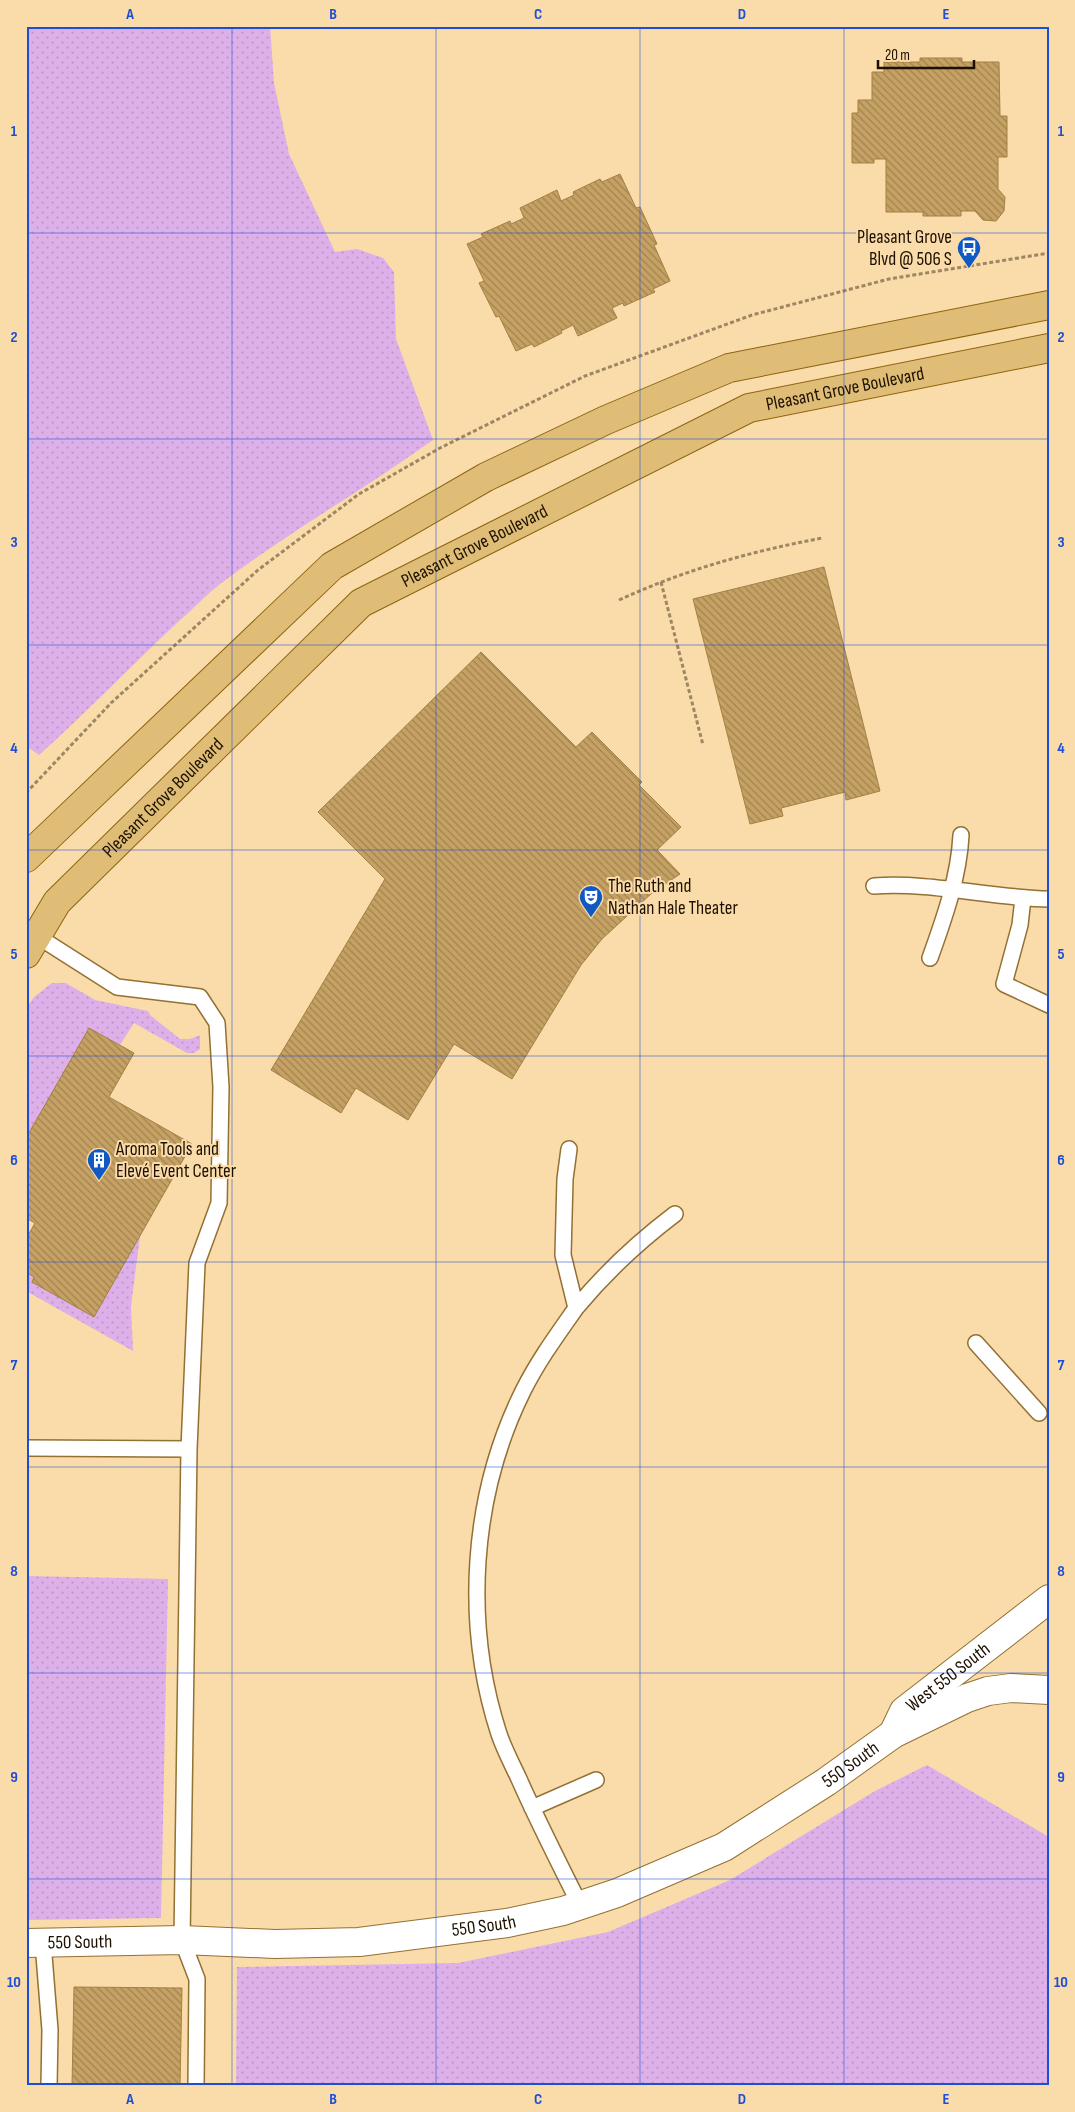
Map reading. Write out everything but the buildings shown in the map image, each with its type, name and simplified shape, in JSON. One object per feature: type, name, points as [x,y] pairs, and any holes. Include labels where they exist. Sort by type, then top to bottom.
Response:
[{"type":"main road","points":[[26,858],[332,566],[486,477],[606,420],[729,368],[1049,305]]},
{"type":"main road","name":"Pleasant Grove Boulevard","points":[[32,945],[57,902],[361,604],[749,408],[1049,348]]},
{"type":"street","name":"West 550 South","points":[[893,1734],[904,1711],[1049,1599]]},
{"type":"street","name":"West 550 South","points":[[893,1734],[967,1698],[988,1691],[1011,1688],[1049,1690]]},
{"type":"street","name":"550 South","points":[[34,1943],[182,1940],[275,1944],[360,1942],[507,1923],[563,1911],[618,1893],[724,1847],[826,1782],[893,1734]]},
{"type":"lane","points":[[930,958],[952,889],[960,852],[961,835]]},
{"type":"lane","points":[[874,886],[899,884],[1023,898],[1049,898]]},
{"type":"lane","points":[[1023,898],[1020,925],[1004,984],[1049,1005]]},
{"type":"lane","points":[[32,945],[118,987],[200,996],[217,1023],[221,1087],[218,1203],[197,1263],[188,1449],[182,1940],[197,1979],[196,2086]]},
{"type":"lane","points":[[569,1149],[565,1179],[563,1255],[576,1308]]},
{"type":"lane","points":[[580,1905],[532,1808],[500,1735],[487,1686],[478,1628],[477,1567],[484,1515],[495,1466],[510,1421],[539,1360],[576,1308],[648,1234],[674,1214]]},
{"type":"lane","points":[[976,1343],[1039,1413]]},
{"type":"lane","points":[[26,1448],[188,1449]]},
{"type":"lane","points":[[532,1808],[596,1780]]},
{"type":"lane","points":[[34,1943],[50,2030],[49,2086]]},
{"type":"path","points":[[26,792],[111,703],[258,570],[359,494],[440,448],[585,376],[752,314],[889,279],[1049,253]]},
{"type":"path","points":[[619,600],[680,574],[762,550],[822,538]]},
{"type":"path","points":[[661,582],[703,745]]},
{"type":"shaded area","points":[[26,26],[270,26],[274,83],[289,154],[335,252],[357,249],[383,258],[394,272],[396,339],[433,440],[220,584],[39,755],[26,746]]},
{"type":"shaded area","points":[[52,983],[66,983],[95,1000],[148,1011],[150,1015],[180,1039],[190,1039],[200,1035],[200,1049],[194,1053],[187,1053],[134,1023],[120,1045],[89,1028],[26,1138],[26,1009],[34,997]]},
{"type":"shaded area","points":[[140,1236],[131,1306],[133,1351],[26,1291],[26,1272],[34,1277],[32,1282],[94,1316]]},
{"type":"shaded area","points":[[26,1576],[168,1579],[161,1918],[26,1920]]},
{"type":"shaded area","points":[[927,1765],[1049,1837],[1049,2086],[236,2086],[237,1967],[458,1963],[608,1932],[730,1880],[875,1791]]},
{"type":"place","name":"Pleasant Grove Blvd @ 506 S","points":[[969,269]]},
{"type":"place","name":"The Ruth and Nathan Hale Theater","points":[[591,918]]},
{"type":"place","name":"Aroma Tools and Elevé Event Center","points":[[99,1181]]}]
